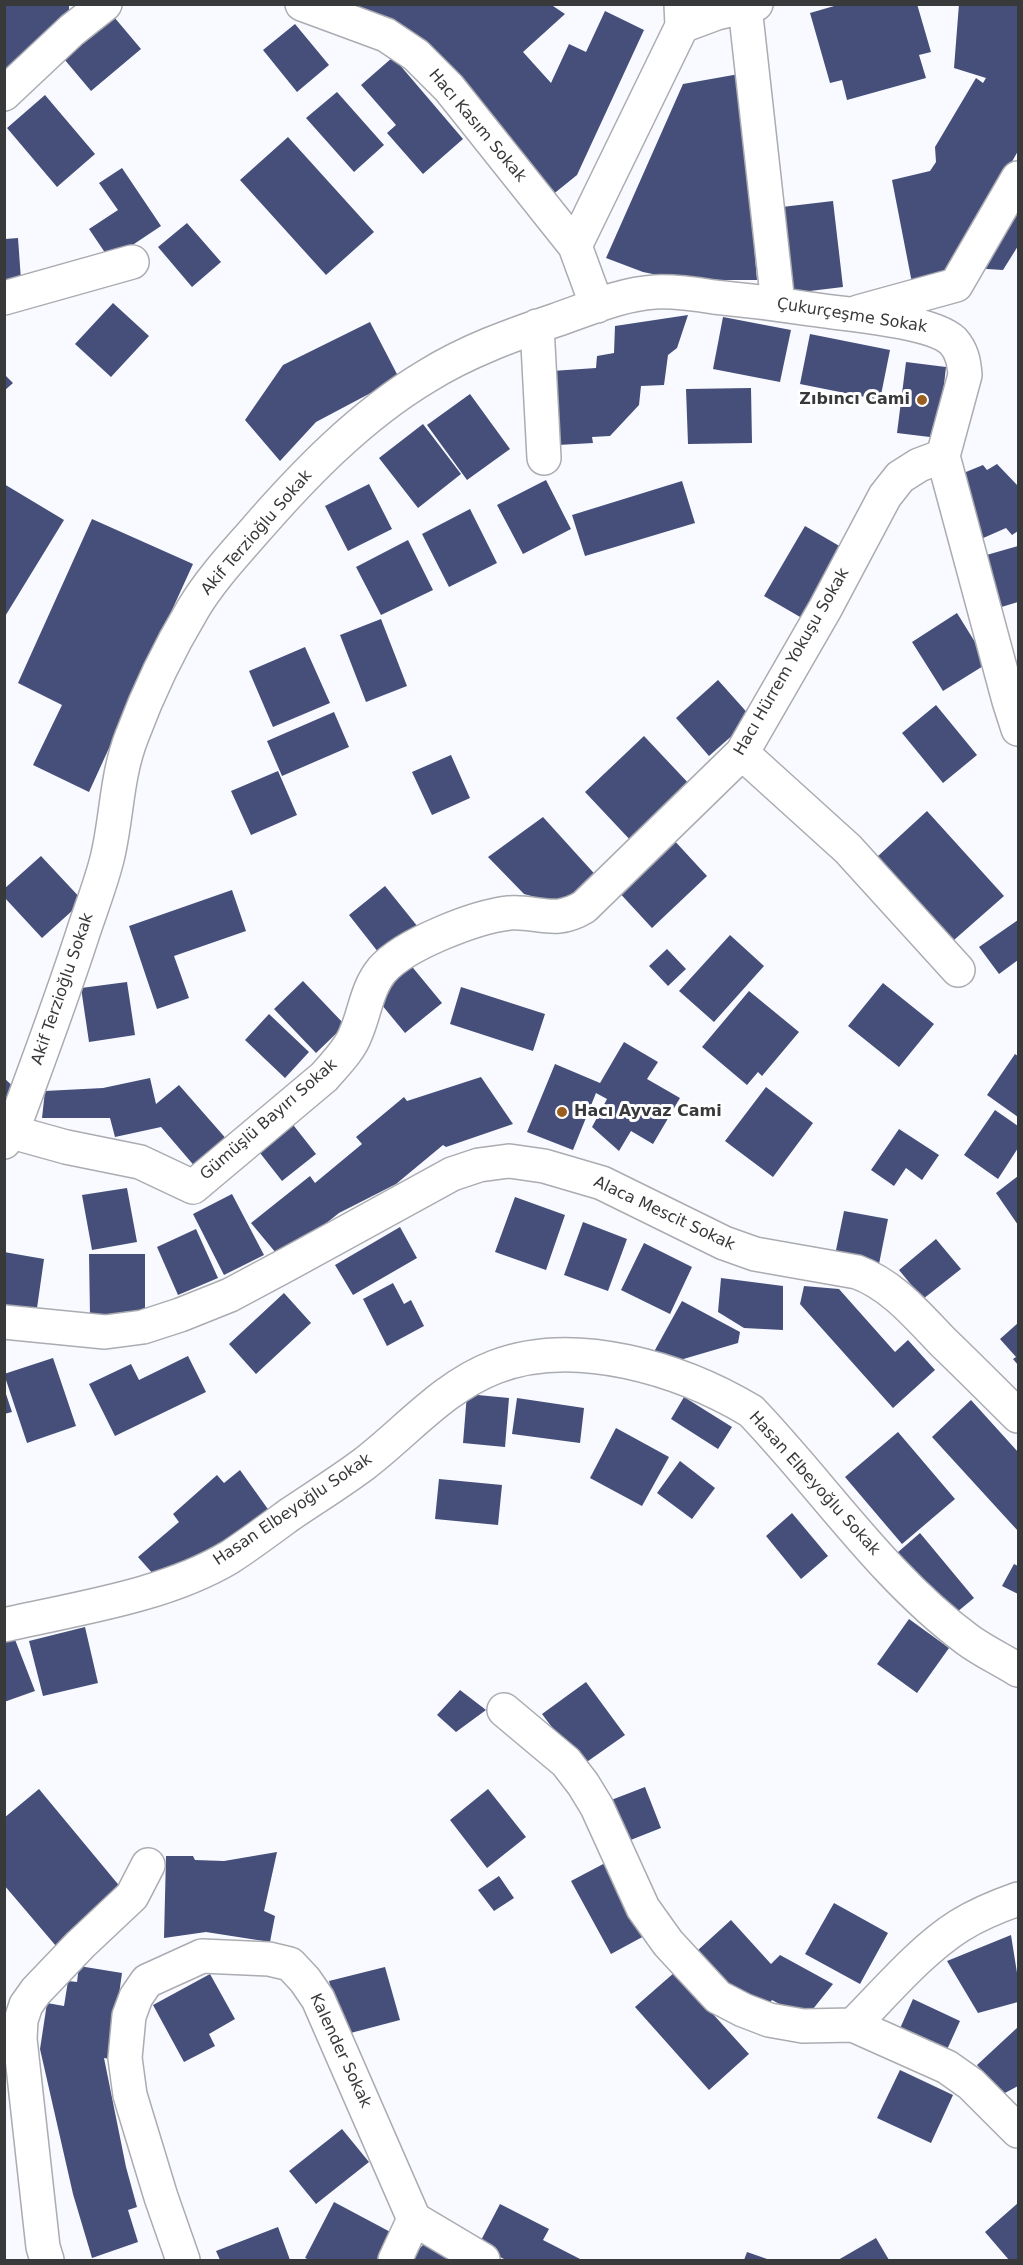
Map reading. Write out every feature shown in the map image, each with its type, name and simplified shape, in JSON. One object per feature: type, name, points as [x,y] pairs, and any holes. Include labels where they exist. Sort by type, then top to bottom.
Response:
[{"type":"street","points":[[4,94],[72,30],[105,4]]},
{"type":"street","name":"Hacı Kasım Sokak","points":[[302,4],[386,35],[416,55],[449,88],[575,246],[597,306]]},
{"type":"street","points":[[575,246],[681,15],[717,13],[751,6],[778,304]]},
{"type":"street","points":[[848,315],[956,285],[1018,178]]},
{"type":"street","points":[[4,298],[132,262]]},
{"type":"street","name":"Çukurçeşme Sokak","points":[[597,306],[654,292],[677,292],[778,304],[935,330],[951,339],[960,350],[965,375],[943,456]]},
{"type":"street","name":"Akif Terzioğlu Sokak","points":[[8,1137],[64,991],[107,857],[120,777],[131,739],[166,660],[194,607],[220,570],[291,491],[327,455],[397,396],[452,361],[537,326],[597,306]]},
{"type":"street","points":[[537,326],[544,458]]},
{"type":"street","points":[[943,456],[1018,729]]},
{"type":"street","name":"Hacı Hürrem Yokuşu Sokak","points":[[603,891],[742,753],[825,609],[885,496],[900,477],[919,465],[943,456]]},
{"type":"street","points":[[742,753],[848,849],[958,970]]},
{"type":"street","name":"Gümüşlü Bayırı Sokak","points":[[8,1137],[140,1162],[193,1187],[324,1077],[356,1036],[371,987],[382,970],[396,958],[440,933],[491,917],[523,913],[557,917],[572,915],[603,891]]},
{"type":"street","name":"Alaca Mescit Sokak","points":[[4,1322],[105,1332],[143,1327],[230,1295],[452,1174],[479,1165],[509,1161],[544,1166],[602,1183],[724,1243],[755,1254],[857,1272],[873,1278],[908,1305],[1018,1416]]},
{"type":"street","name":"Hasan Elbeyoğlu Sokak","points":[[4,1625],[110,1601],[194,1574],[229,1557],[365,1463],[419,1415],[460,1386],[494,1367],[529,1358],[568,1355],[617,1360],[680,1376],[726,1396],[751,1411],[887,1565],[932,1610],[969,1641],[1018,1670]]},
{"type":"street","points":[[504,1710],[566,1762],[583,1784],[597,1807],[643,1908],[668,1943],[718,1997],[769,2020],[803,2026],[853,2025],[947,2067],[971,2084],[1018,2132]]},
{"type":"street","points":[[47,2260],[43,2247],[21,2049],[21,2020],[26,2005],[36,1991],[132,1896],[148,1865]]},
{"type":"street","points":[[853,2025],[938,1941],[959,1926],[992,1908],[1018,1899]]},
{"type":"street","name":"Kalender Sokak","points":[[183,2260],[130,2095],[125,2058],[129,2016],[136,1997],[147,1981],[202,1956],[269,1959],[290,1964],[305,1980],[318,1999],[414,2219]]},
{"type":"street","points":[[395,2260],[414,2219],[483,2260]]},
{"type":"building","points":[[4,4],[69,4],[69,20],[4,75]]},
{"type":"building","points":[[345,4],[550,4],[565,14],[523,52],[551,83],[569,44],[586,52],[605,11],[644,30],[577,175],[551,196],[429,48],[410,30]]},
{"type":"building","points":[[841,4],[917,4],[931,52],[919,55],[926,78],[847,100],[842,80],[830,83],[810,13]]},
{"type":"building","points":[[959,4],[1018,4],[1018,151],[950,271],[912,283],[892,180],[930,171],[936,162],[935,147],[976,78],[983,83],[986,78],[954,68]]},
{"type":"building","points":[[109,11],[141,49],[91,91],[59,53]]},
{"type":"building","points":[[295,24],[329,65],[297,92],[263,50]]},
{"type":"building","points":[[393,57],[463,139],[423,174],[387,133],[396,125],[361,85]]},
{"type":"building","points":[[739,74],[757,280],[682,280],[643,272],[606,258],[683,84]]},
{"type":"building","points":[[337,92],[384,145],[354,172],[306,118]]},
{"type":"building","points":[[45,95],[95,154],[57,187],[7,128]]},
{"type":"building","points":[[288,137],[374,232],[326,275],[240,180]]},
{"type":"building","points":[[122,168],[161,226],[110,260],[89,229],[118,210],[99,183]]},
{"type":"building","points":[[833,201],[843,287],[793,293],[782,207]]},
{"type":"building","points":[[1011,204],[1018,213],[1018,246],[1003,270],[972,268]]},
{"type":"building","points":[[187,223],[221,262],[192,287],[158,247]]},
{"type":"building","points":[[18,238],[21,280],[5,282],[5,239]]},
{"type":"building","points":[[113,303],[149,336],[111,377],[75,344]]},
{"type":"building","points":[[688,315],[677,348],[668,355],[664,385],[641,386],[639,405],[610,436],[592,437],[593,443],[558,445],[552,371],[596,368],[597,356],[614,353],[615,326]]},
{"type":"building","points":[[723,317],[791,330],[780,382],[713,369]]},
{"type":"building","points":[[370,322],[399,378],[316,422],[280,461],[245,420],[283,365]]},
{"type":"building","points":[[810,334],[890,350],[880,400],[800,384]]},
{"type":"building","name":"Zıbıncı Cami","points":[[906,362],[946,367],[938,438],[897,433]]},
{"type":"building","points":[[4,374],[13,383],[4,391]]},
{"type":"building","points":[[751,388],[752,443],[688,444],[686,389]]},
{"type":"building","points":[[470,394],[510,449],[467,480],[427,425]]},
{"type":"building","points":[[423,424],[461,474],[418,508],[379,458]]},
{"type":"building","points":[[997,464],[1018,486],[1018,531],[1012,535],[1006,528],[981,539],[961,474],[983,465],[987,470]]},
{"type":"building","points":[[546,480],[571,529],[523,554],[497,505]]},
{"type":"building","points":[[682,481],[695,523],[585,556],[572,515]]},
{"type":"building","points":[[4,484],[64,520],[4,618]]},
{"type":"building","points":[[369,484],[392,529],[348,551],[325,506]]},
{"type":"building","points":[[470,509],[497,563],[449,587],[422,534]]},
{"type":"building","points":[[92,519],[193,564],[89,792],[33,765],[62,705],[18,683]]},
{"type":"building","points":[[805,526],[848,551],[807,621],[764,596]]},
{"type":"building","points":[[408,540],[433,590],[381,615],[356,567]]},
{"type":"building","points":[[1018,546],[1018,602],[998,608],[983,556]]},
{"type":"building","points":[[957,613],[988,663],[943,691],[912,642]]},
{"type":"building","points":[[381,619],[407,686],[366,702],[340,635]]},
{"type":"building","points":[[305,647],[330,703],[273,727],[249,671]]},
{"type":"building","points":[[718,680],[752,718],[709,756],[676,718]]},
{"type":"building","points":[[936,705],[977,755],[943,783],[902,733]]},
{"type":"building","points":[[334,712],[349,747],[282,776],[267,741]]},
{"type":"building","points":[[644,736],[692,787],[633,843],[585,792]]},
{"type":"building","points":[[451,755],[470,798],[432,815],[412,772]]},
{"type":"building","points":[[278,771],[297,815],[251,835],[231,791]]},
{"type":"building","points":[[927,811],[1004,896],[954,940],[877,857]]},
{"type":"building","points":[[543,817],[601,881],[564,905],[524,894],[488,857]]},
{"type":"building","points":[[672,838],[707,876],[652,928],[616,889]]},
{"type":"building","points":[[41,856],[83,901],[42,938],[4,897],[4,889]]},
{"type":"building","points":[[385,886],[418,927],[382,957],[349,915]]},
{"type":"building","points":[[232,890],[246,931],[174,956],[189,998],[157,1009],[129,926]]},
{"type":"building","points":[[1018,920],[1018,960],[999,974],[979,947]]},
{"type":"building","points":[[730,935],[764,966],[714,1022],[679,991]]},
{"type":"building","points":[[667,949],[686,969],[668,986],[649,966]]},
{"type":"building","points":[[409,963],[442,1003],[405,1033],[372,993]]},
{"type":"building","points":[[303,981],[345,1025],[316,1053],[274,1009]]},
{"type":"building","points":[[127,982],[135,1035],[89,1042],[81,988]]},
{"type":"building","points":[[883,983],[934,1024],[899,1067],[848,1026]]},
{"type":"building","points":[[461,987],[545,1014],[533,1051],[450,1024]]},
{"type":"building","points":[[749,991],[799,1032],[762,1076],[758,1072],[747,1085],[702,1047]]},
{"type":"building","points":[[269,1014],[309,1052],[285,1078],[245,1040]]},
{"type":"building","points":[[624,1042],[658,1062],[647,1079],[680,1098],[653,1144],[631,1131],[619,1151],[592,1127],[607,1099],[596,1093],[573,1150],[527,1132],[555,1064],[600,1083]]},
{"type":"building","points":[[1015,1054],[1018,1056],[1018,1117],[987,1095]]},
{"type":"building","points":[[481,1077],[513,1124],[446,1147],[443,1145],[396,1184],[339,1213],[281,1259],[251,1223],[310,1176],[315,1183],[362,1144],[356,1137],[404,1097],[407,1101]]},
{"type":"building","points":[[4,1078],[16,1089],[4,1101]]},
{"type":"building","points":[[150,1078],[156,1104],[179,1085],[229,1142],[197,1169],[161,1127],[115,1137],[110,1118],[42,1118],[45,1091],[103,1088]]},
{"type":"building","points":[[766,1087],[813,1123],[773,1177],[725,1141]]},
{"type":"building","points":[[995,1110],[1018,1126],[1018,1148],[998,1179],[964,1155]]},
{"type":"building","points":[[287,1117],[316,1154],[282,1181],[253,1144]]},
{"type":"building","points":[[899,1129],[939,1155],[922,1180],[906,1168],[894,1186],[871,1170]]},
{"type":"building","points":[[1018,1176],[1018,1225],[996,1193]]},
{"type":"building","points":[[127,1188],[137,1242],[92,1250],[82,1195]]},
{"type":"building","points":[[232,1194],[264,1255],[224,1275],[193,1214]]},
{"type":"building","points":[[515,1197],[565,1215],[546,1270],[495,1252]]},
{"type":"building","points":[[844,1211],[888,1219],[879,1264],[835,1255]]},
{"type":"building","points":[[583,1222],[627,1239],[608,1291],[564,1275]]},
{"type":"building","points":[[400,1227],[417,1258],[353,1295],[335,1265]]},
{"type":"building","points":[[196,1229],[218,1278],[178,1295],[157,1247]]},
{"type":"building","points":[[936,1239],[961,1269],[923,1299],[899,1270]]},
{"type":"building","points":[[644,1243],[692,1267],[670,1314],[621,1290]]},
{"type":"building","points":[[4,1252],[44,1259],[36,1315],[4,1310]]},
{"type":"building","points":[[89,1254],[145,1254],[145,1315],[90,1315]]},
{"type":"building","points":[[721,1278],[783,1286],[783,1330],[744,1328],[718,1312]]},
{"type":"building","points":[[393,1283],[404,1304],[411,1300],[424,1326],[387,1346],[363,1299]]},
{"type":"building","points":[[804,1286],[839,1289],[895,1352],[908,1340],[935,1370],[893,1408],[800,1304]]},
{"type":"building","points":[[284,1293],[311,1323],[256,1374],[229,1344]]},
{"type":"building","points":[[682,1301],[740,1332],[738,1343],[680,1360],[650,1359]]},
{"type":"building","points":[[1018,1323],[1018,1365],[1013,1359],[1016,1357],[1000,1339]]},
{"type":"building","points":[[188,1356],[206,1392],[115,1436],[89,1384],[131,1364],[139,1380]]},
{"type":"building","points":[[53,1358],[76,1426],[27,1443],[4,1374]]},
{"type":"building","points":[[4,1388],[12,1412],[4,1414]]},
{"type":"building","points":[[467,1394],[509,1398],[505,1447],[463,1443]]},
{"type":"building","points":[[684,1397],[732,1427],[718,1449],[671,1419]]},
{"type":"building","points":[[517,1398],[584,1408],[580,1443],[512,1434]]},
{"type":"building","points":[[971,1400],[1018,1452],[1018,1531],[932,1437]]},
{"type":"building","points":[[616,1428],[669,1457],[642,1506],[590,1478]]},
{"type":"building","points":[[898,1432],[955,1499],[902,1544],[845,1477]]},
{"type":"building","points":[[680,1461],[715,1488],[692,1519],[657,1493]]},
{"type":"building","points":[[240,1470],[270,1512],[210,1551],[154,1575],[138,1557],[179,1522],[173,1514],[217,1475],[224,1483]]},
{"type":"building","points":[[439,1479],[502,1485],[498,1525],[435,1519]]},
{"type":"building","points":[[792,1513],[828,1556],[801,1579],[766,1536]]},
{"type":"building","points":[[920,1533],[974,1598],[951,1617],[897,1553]]},
{"type":"building","points":[[1014,1564],[1018,1566],[1018,1594],[1002,1586]]},
{"type":"building","points":[[909,1619],[949,1648],[917,1693],[877,1664]]},
{"type":"building","points":[[85,1627],[98,1683],[43,1696],[29,1641]]},
{"type":"building","points":[[14,1637],[35,1691],[4,1702],[4,1641]]},
{"type":"building","points":[[586,1682],[625,1735],[581,1766],[542,1714]]},
{"type":"building","points":[[460,1690],[486,1710],[456,1732],[437,1715]]},
{"type":"building","points":[[645,1787],[661,1828],[623,1843],[606,1802]]},
{"type":"building","points":[[39,1789],[122,1889],[56,1946],[4,1885],[4,1818]]},
{"type":"building","points":[[488,1789],[526,1837],[487,1868],[450,1820]]},
{"type":"building","points":[[277,1852],[264,1911],[275,1916],[270,1942],[206,1932],[164,1938],[166,1856],[193,1856],[195,1860],[224,1861]]},
{"type":"building","points":[[607,1862],[646,1935],[611,1954],[571,1881]]},
{"type":"building","points":[[499,1876],[514,1898],[494,1911],[478,1890]]},
{"type":"building","points":[[834,1903],[888,1933],[860,1984],[805,1954]]},
{"type":"building","points":[[731,1920],[771,1964],[780,1955],[833,1984],[809,2014],[800,2015],[772,2000],[768,2005],[740,1995],[698,1950]]},
{"type":"building","points":[[1011,1935],[1018,1979],[1018,2002],[978,2013],[947,1961]]},
{"type":"building","points":[[79,1966],[122,1973],[110,2059],[104,2058],[126,2167],[137,2207],[128,2210],[138,2242],[92,2258],[73,2194],[40,2049],[47,2003],[64,2006],[68,1981],[77,1982]]},
{"type":"building","points":[[385,1967],[400,2020],[343,2035],[329,1981]]},
{"type":"building","points":[[675,1972],[749,2054],[709,2090],[635,2007]]},
{"type":"building","points":[[210,1974],[235,2019],[209,2034],[215,2046],[184,2062],[153,2005]]},
{"type":"building","points":[[913,1999],[960,2021],[945,2054],[898,2033]]},
{"type":"building","points":[[1018,2027],[1018,2086],[1003,2094],[977,2065]]},
{"type":"building","points":[[900,2070],[953,2095],[931,2143],[877,2118]]},
{"type":"building","points":[[342,2129],[369,2162],[316,2204],[289,2171]]},
{"type":"building","points":[[334,2202],[396,2235],[383,2260],[310,2260],[305,2258]]},
{"type":"building","points":[[1018,2203],[1018,2260],[1009,2260],[985,2232]]},
{"type":"building","points":[[500,2204],[549,2229],[543,2240],[582,2260],[506,2260],[478,2246]]},
{"type":"building","points":[[278,2227],[290,2260],[220,2260],[216,2251]]},
{"type":"building","points":[[876,2238],[889,2260],[838,2260]]},
{"type":"building","points":[[425,2243],[462,2260],[408,2260]]},
{"type":"building","points":[[747,2252],[770,2260],[744,2260]]},
{"type":"place","name":"Zıbıncı Cami","points":[[922,400]]},
{"type":"place","name":"Hacı Ayvaz Cami","points":[[562,1112]]}]
